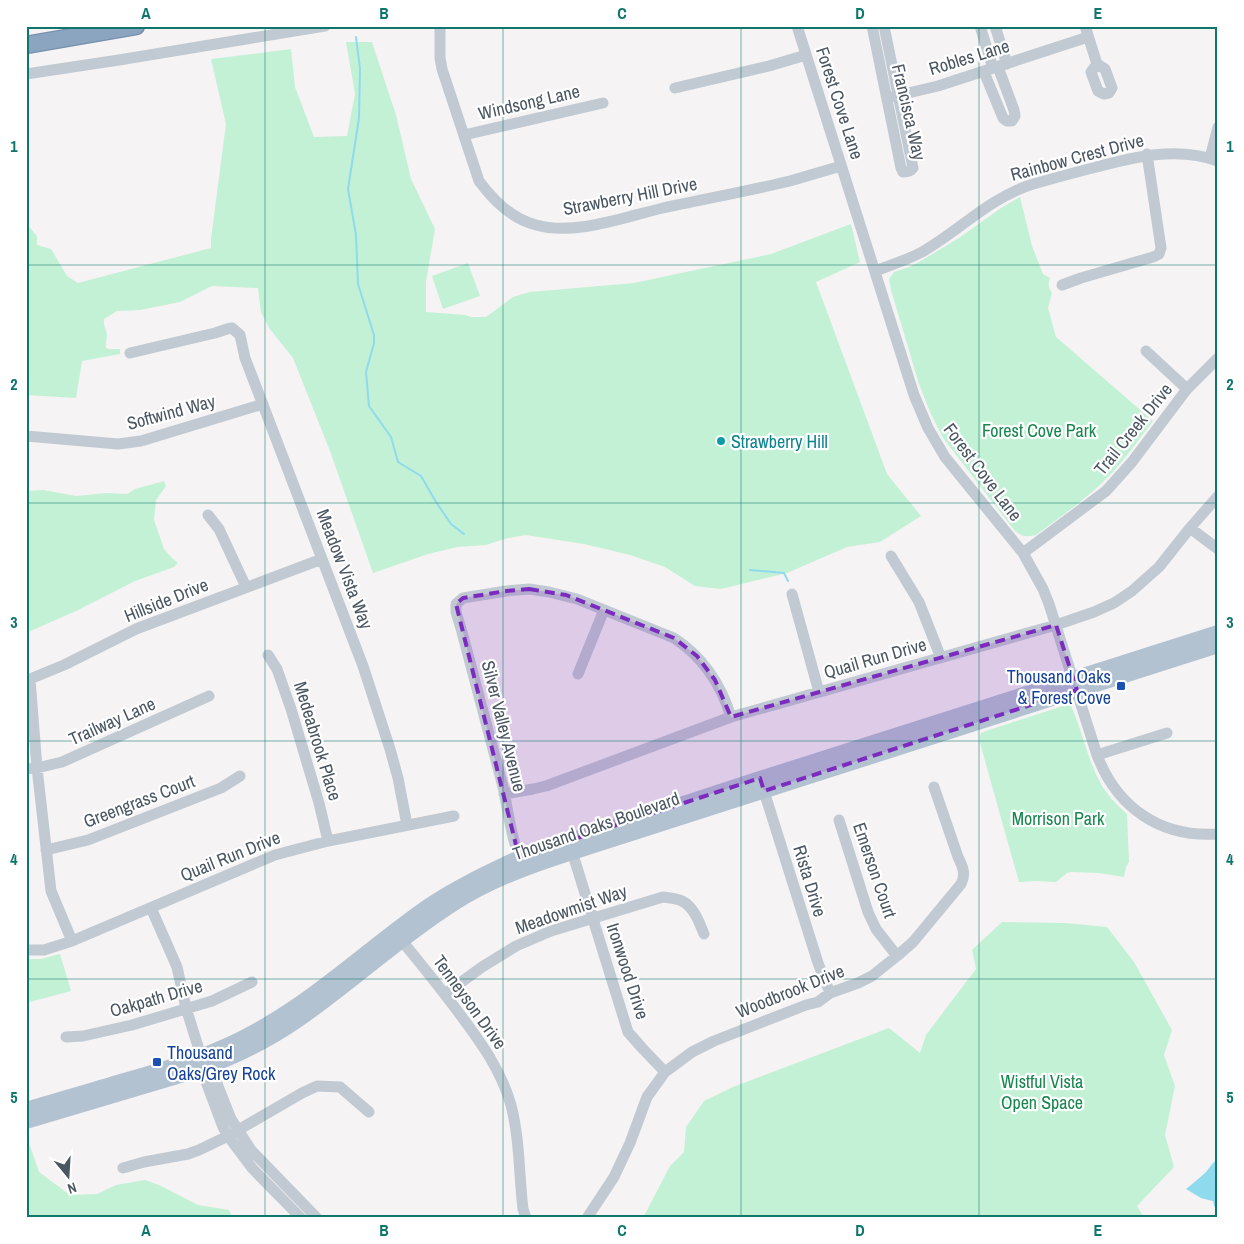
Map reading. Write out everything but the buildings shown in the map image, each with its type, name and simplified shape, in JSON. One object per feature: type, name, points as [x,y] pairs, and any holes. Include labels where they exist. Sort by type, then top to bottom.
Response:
[{"type":"highway","points":[[26,45],[136,26]]},
{"type":"main road","name":"Thousand Oaks Boulevard","points":[[26,1109],[165,1069],[238,1055],[299,1020],[443,896],[519,857],[570,847],[1075,684],[1218,632]]},
{"type":"main road","name":"Thousand Oaks Boulevard","points":[[1075,684],[1218,646]]},
{"type":"main road","name":"Thousand Oaks Boulevard","points":[[398,936],[478,890],[541,863],[570,847]]},
{"type":"main road","name":"Thousand Oaks Boulevard","points":[[26,1122],[162,1083],[204,1062]]},
{"type":"street","points":[[26,74],[325,26]]},
{"type":"street","name":"Strawberry Hill Drive","points":[[440,26],[442,69],[479,181],[506,210],[536,225],[568,228],[606,222],[792,180],[841,166]]},
{"type":"street","name":"Forest Cove Lane","points":[[797,26],[914,395],[928,428],[946,457],[1023,553],[1043,589],[1103,771],[1117,793],[1128,805],[1159,825],[1180,832],[1205,835],[1218,834]]},
{"type":"street","points":[[980,26],[996,68]]},
{"type":"street","points":[[995,26],[996,68]]},
{"type":"street","name":"Francisca Way","points":[[879,29],[893,97],[913,168],[907,172],[903,172],[901,168],[893,97]]},
{"type":"street","points":[[1087,31],[1097,64]]},
{"type":"street","name":"Robles Lane","points":[[893,97],[938,86],[996,68],[1087,31]]},
{"type":"street","points":[[675,88],[769,66],[806,55]]},
{"type":"street","name":"Windsong Lane","points":[[464,135],[603,103]]},
{"type":"street","points":[[1214,160],[1218,126]]},
{"type":"street","points":[[1062,286],[1081,278],[1159,254],[1161,248],[1147,154]]},
{"type":"street","name":"Rainbow Crest Drive","points":[[875,271],[923,252],[996,200],[1016,189],[1147,154],[1180,154],[1214,160]]},
{"type":"street","name":"Meadow Vista Way","points":[[130,353],[232,328],[240,335],[245,358],[363,666],[398,778],[407,825]]},
{"type":"street","points":[[1146,351],[1187,389]]},
{"type":"street","name":"Trail Creek Drive","points":[[1023,553],[1106,491],[1132,462],[1187,389],[1218,358]]},
{"type":"street","name":"Softwind Way","points":[[26,436],[118,444],[130,443],[263,404]]},
{"type":"street","name":"Quail Run Drive","points":[[504,794],[546,786],[730,717],[1056,625],[1094,612],[1114,603],[1132,591],[1159,567],[1218,496]]},
{"type":"street","points":[[208,514],[219,529],[246,587]]},
{"type":"street","points":[[1190,528],[1218,549]]},
{"type":"street","points":[[891,556],[919,602],[941,658]]},
{"type":"street","name":"Hillside Drive","points":[[28,679],[64,665],[136,629],[322,559]]},
{"type":"street","name":"Silver Valley Avenue","points":[[519,857],[512,837],[504,794],[456,612],[456,604],[463,598],[529,589],[566,596],[604,610]]},
{"type":"street","points":[[792,594],[818,692]]},
{"type":"street","points":[[578,674],[604,610],[674,638],[685,645],[697,656],[715,680],[722,693],[730,717]]},
{"type":"street","name":"Medeabrook Place","points":[[268,655],[277,669],[291,709],[328,840]]},
{"type":"street","points":[[28,679],[32,769],[51,891],[72,941]]},
{"type":"street","name":"Trailway Lane","points":[[32,769],[62,762],[80,755],[209,696]]},
{"type":"street","points":[[1097,755],[1167,733]]},
{"type":"street","name":"Greengrass Court","points":[[46,850],[88,840],[221,788],[240,776]]},
{"type":"street","name":"Rista Drive","points":[[762,785],[818,963],[830,993]]},
{"type":"street","name":"Woodbrook Drive","points":[[588,1218],[614,1177],[630,1143],[647,1098],[665,1072],[692,1052],[714,1041],[818,1002],[830,993],[872,976],[913,942],[962,884],[964,874],[962,865],[934,787]]},
{"type":"street","name":"Quail Run Drive","points":[[26,950],[44,950],[72,941],[275,855],[328,840],[454,816]]},
{"type":"street","name":"Emerson Court","points":[[839,820],[868,912],[876,929],[897,956]]},
{"type":"street","name":"Ironwood Drive","points":[[570,847],[628,1032],[665,1072]]},
{"type":"street","name":"Meadowmist Way","points":[[445,994],[482,967],[516,946],[551,931],[663,897],[681,900],[690,907],[698,919],[704,934]]},
{"type":"street","points":[[151,908],[177,967],[186,1008],[204,1062],[205,1079],[223,1127],[233,1133],[251,1150],[317,1218]]},
{"type":"street","name":"Tenneyson Drive","points":[[398,936],[483,1045],[500,1077],[511,1106],[517,1134],[522,1200],[526,1218]]},
{"type":"street","name":"Oakpath Drive","points":[[66,1037],[82,1036],[123,1027],[212,1000],[252,982]]},
{"type":"street","points":[[123,1168],[199,1150],[317,1086],[340,1087],[369,1112]]},
{"type":"street","points":[[233,1133],[252,1168],[301,1218]]},
{"type":"highlighted area","points":[[529,589],[566,595],[674,638],[697,656],[715,680],[731,717],[1056,625],[1077,690],[764,791],[760,778],[519,857],[456,604],[463,598]]},
{"type":"green space","points":[[346,42],[372,42],[396,115],[411,179],[435,229],[426,282],[426,312],[486,317],[513,297],[530,292],[634,283],[771,254],[851,224],[860,262],[816,282],[887,474],[921,516],[880,542],[847,547],[787,573],[721,589],[695,586],[665,567],[630,555],[584,544],[526,535],[486,545],[457,547],[428,554],[373,573],[330,451],[293,358],[269,328],[261,312],[258,288],[212,286],[180,302],[140,310],[117,311],[104,319],[104,323],[107,335],[106,348],[120,349],[120,354],[82,361],[76,398],[26,395],[26,223],[37,236],[37,245],[51,249],[67,276],[78,283],[211,248],[226,124],[211,59],[291,49],[295,87],[314,137],[347,136],[355,94]]},
{"type":"green space","name":"Forest Cove Park","points":[[1020,197],[1032,246],[1043,274],[1050,278],[1049,286],[1052,293],[1048,308],[1056,337],[1153,421],[1119,465],[1098,487],[1036,535],[1027,536],[1015,531],[943,438],[919,384],[889,279],[894,272],[919,262]]},
{"type":"green space","points":[[468,263],[480,296],[443,309],[432,276]]},
{"type":"green space","points":[[164,481],[166,486],[156,500],[154,520],[164,549],[178,563],[174,567],[135,581],[76,611],[26,633],[26,491],[43,490],[76,496],[106,493],[127,494],[135,489]]},
{"type":"green space","name":"Morrison Park","points":[[1066,705],[1071,706],[1095,773],[1102,786],[1127,814],[1129,862],[1124,877],[1099,873],[1071,872],[1056,882],[1019,882],[980,743],[981,733]]},
{"type":"green space","name":"Wistful Vista Open Space","points":[[1002,922],[1065,923],[1107,927],[1134,962],[1172,1030],[1164,1055],[1175,1086],[1165,1135],[1174,1167],[1137,1206],[1144,1218],[643,1218],[670,1166],[684,1152],[686,1127],[704,1101],[733,1087],[889,1028],[920,1053],[926,1035],[976,969],[972,950]]},
{"type":"green space","points":[[60,954],[71,991],[26,1003],[26,959],[41,959]]},
{"type":"green space","points":[[26,1140],[28,1140],[39,1172],[70,1195],[97,1194],[116,1185],[145,1180],[198,1205],[229,1210],[233,1218],[26,1218]]},
{"type":"water","points":[[1218,1159],[1218,1202],[1201,1198],[1186,1189],[1204,1174]]},
{"type":"waterway","points":[[356,37],[360,69],[359,118],[348,189],[356,235],[358,284],[374,335],[374,343],[366,372],[369,406],[391,437],[398,462],[421,476],[451,524],[464,534]]},
{"type":"waterway","points":[[750,570],[784,573],[788,581]]},
{"type":"waterway","points":[[1214,1200],[1218,1212]]},
{"type":"place","name":"Strawberry Hill","points":[[721,441]]},
{"type":"place","name":"Thousand Oaks & Forest Cove","points":[[1121,686]]},
{"type":"place","name":"Thousand Oaks/Grey Rock","points":[[157,1062]]}]
